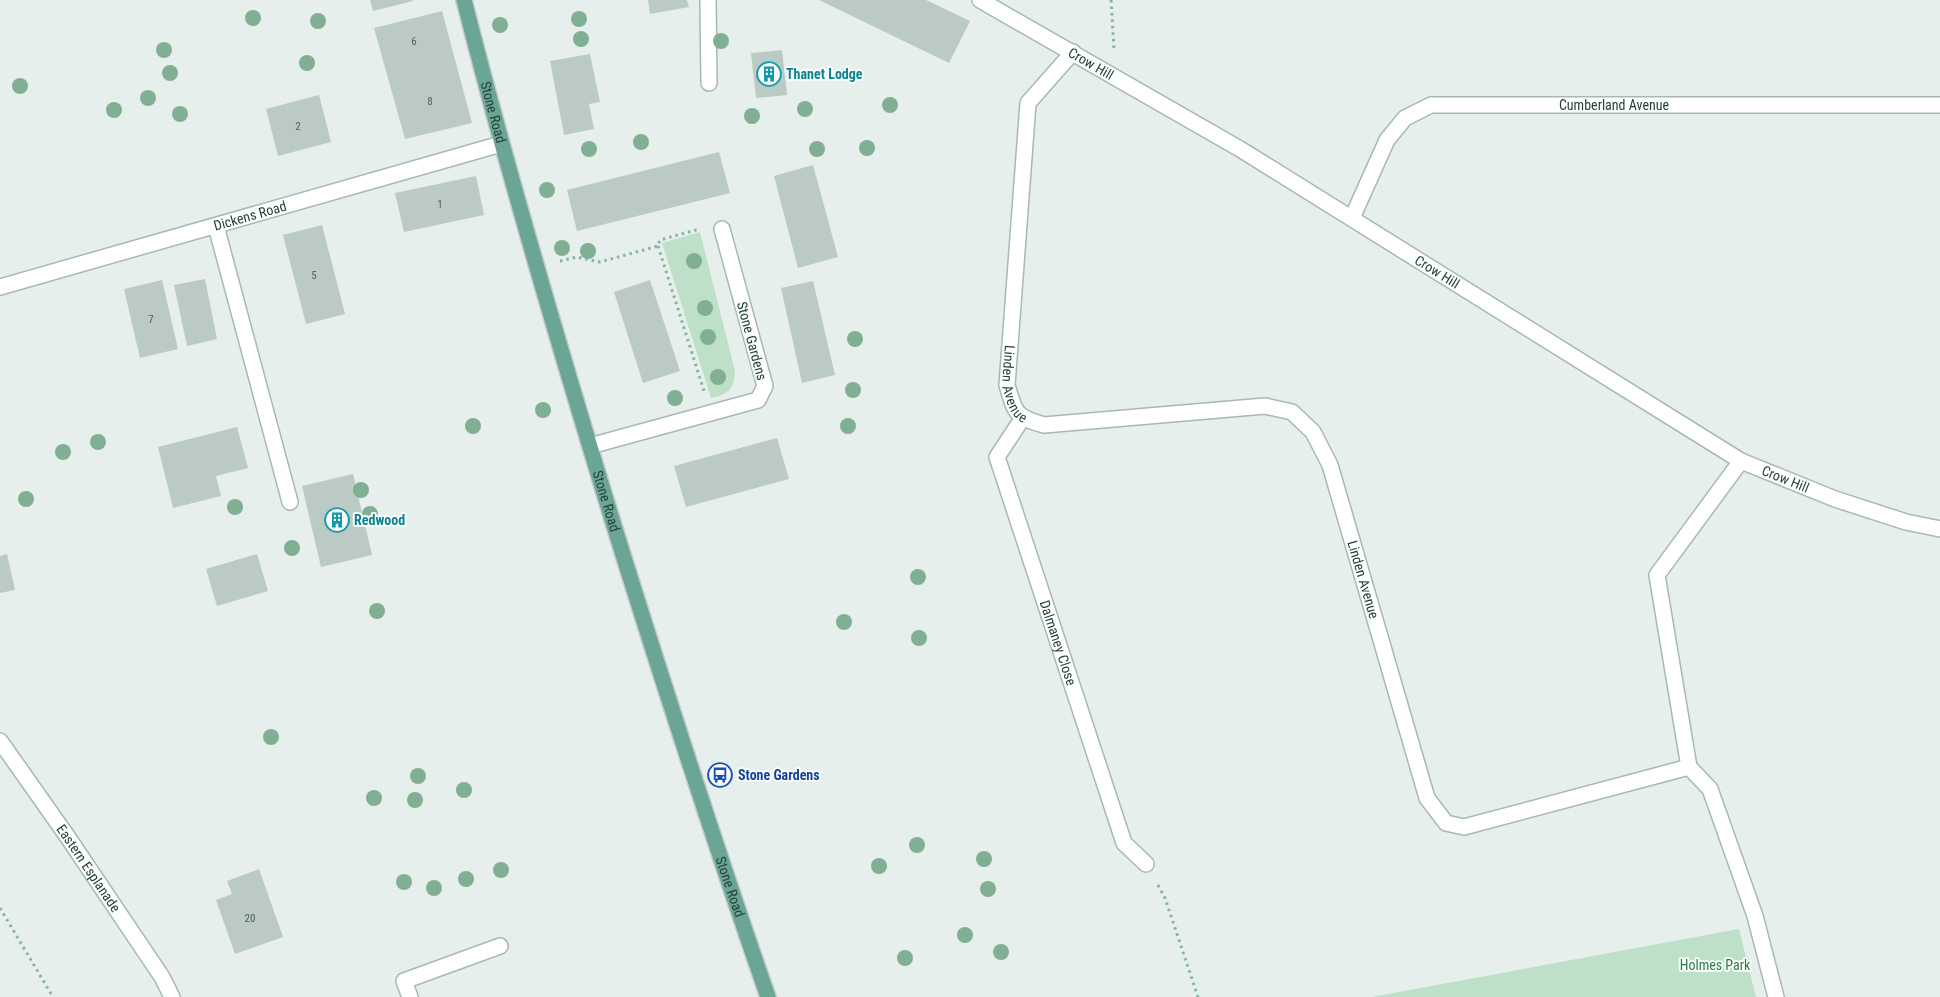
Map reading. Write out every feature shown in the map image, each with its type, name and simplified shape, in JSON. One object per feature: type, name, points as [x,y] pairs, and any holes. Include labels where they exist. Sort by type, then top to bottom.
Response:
[{"type":"main road","name":"Stone Road","points":[[464,0],[500,144],[590,446],[660,672],[768,997]]},
{"type":"street","points":[[708,0],[710,84]]},
{"type":"street","name":"Crow Hill","points":[[980,0],[1073,52],[1116,80],[1240,149],[1741,461],[1835,500],[1906,522],[1940,529]]},
{"type":"street","name":"Linden Avenue","points":[[1073,52],[1028,102],[1007,384],[1013,406],[1022,418],[1044,425],[1265,406],[1292,412],[1314,432],[1330,465],[1427,798],[1446,823],[1464,827],[1689,767]]},
{"type":"street","name":"Cumberland Avenue","points":[[1352,218],[1387,140],[1405,118],[1431,105],[1940,105]]},
{"type":"street","name":"Dickens Road","points":[[0,287],[500,144]]},
{"type":"street","points":[[216,226],[290,502]]},
{"type":"street","name":"Stone Gardens","points":[[590,446],[758,400],[765,386],[722,229]]},
{"type":"street","name":"Dalmaney Close","points":[[1022,418],[998,457],[1124,843],[1146,864]]},
{"type":"street","points":[[1741,461],[1657,575],[1689,767],[1710,789],[1756,916],[1776,997]]},
{"type":"street","name":"Eastern Esplanade","points":[[0,741],[83,859],[162,977],[172,997]]},
{"type":"street","points":[[410,997],[404,981],[500,946]]},
{"type":"path","points":[[1111,0],[1116,80]]},
{"type":"path","points":[[711,412],[658,246],[660,240],[701,228],[722,229]]},
{"type":"path","points":[[569,259],[577,257],[600,262],[658,246]]},
{"type":"path","points":[[1146,864],[1165,898],[1198,997]]},
{"type":"path","points":[[0,908],[53,997]]},
{"type":"green space","points":[[700,232],[735,371],[732,386],[729,390],[722,395],[711,398],[662,243]]},
{"type":"green space","name":"Holmes Park","points":[[1739,929],[1756,997],[1372,997]]},
{"type":"building","points":[[370,0],[413,0],[413,1],[373,11]]},
{"type":"building","points":[[648,0],[687,0],[689,7],[650,14]]},
{"type":"building","points":[[819,0],[926,0],[970,21],[949,63]]},
{"type":"building","points":[[442,11],[472,123],[405,139],[374,28]]},
{"type":"building","name":"Thanet Lodge","points":[[782,50],[787,95],[756,98],[751,53]]},
{"type":"building","points":[[590,54],[600,102],[589,104],[594,129],[564,135],[550,61]]},
{"type":"building","points":[[319,95],[331,142],[278,156],[266,109]]},
{"type":"building","points":[[719,152],[730,193],[577,231],[567,190]]},
{"type":"building","points":[[813,165],[838,257],[798,268],[774,176]]},
{"type":"building","points":[[476,176],[484,215],[404,232],[395,193]]},
{"type":"building","points":[[322,225],[345,314],[306,324],[283,235]]},
{"type":"building","points":[[205,279],[217,339],[187,346],[174,285]]},
{"type":"building","points":[[162,280],[178,349],[140,358],[124,289]]},
{"type":"building","points":[[650,280],[680,371],[643,383],[614,292]]},
{"type":"building","points":[[813,281],[835,375],[802,383],[781,288]]},
{"type":"building","points":[[237,427],[248,468],[216,476],[221,496],[173,508],[158,447]]},
{"type":"building","points":[[777,438],[789,479],[686,507],[674,466]]},
{"type":"building","name":"Redwood","points":[[353,474],[372,555],[321,567],[302,486]]},
{"type":"building","points":[[7,554],[15,590],[0,593],[0,556]]},
{"type":"building","points":[[257,554],[268,591],[217,606],[206,569]]},
{"type":"building","points":[[259,869],[283,937],[235,954],[216,900],[232,894],[227,881]]},
{"type":"place","name":"Thanet Lodge","points":[[769,74]]},
{"type":"place","name":"Redwood","points":[[337,520]]},
{"type":"place","name":"Stone Gardens","points":[[720,775]]}]
